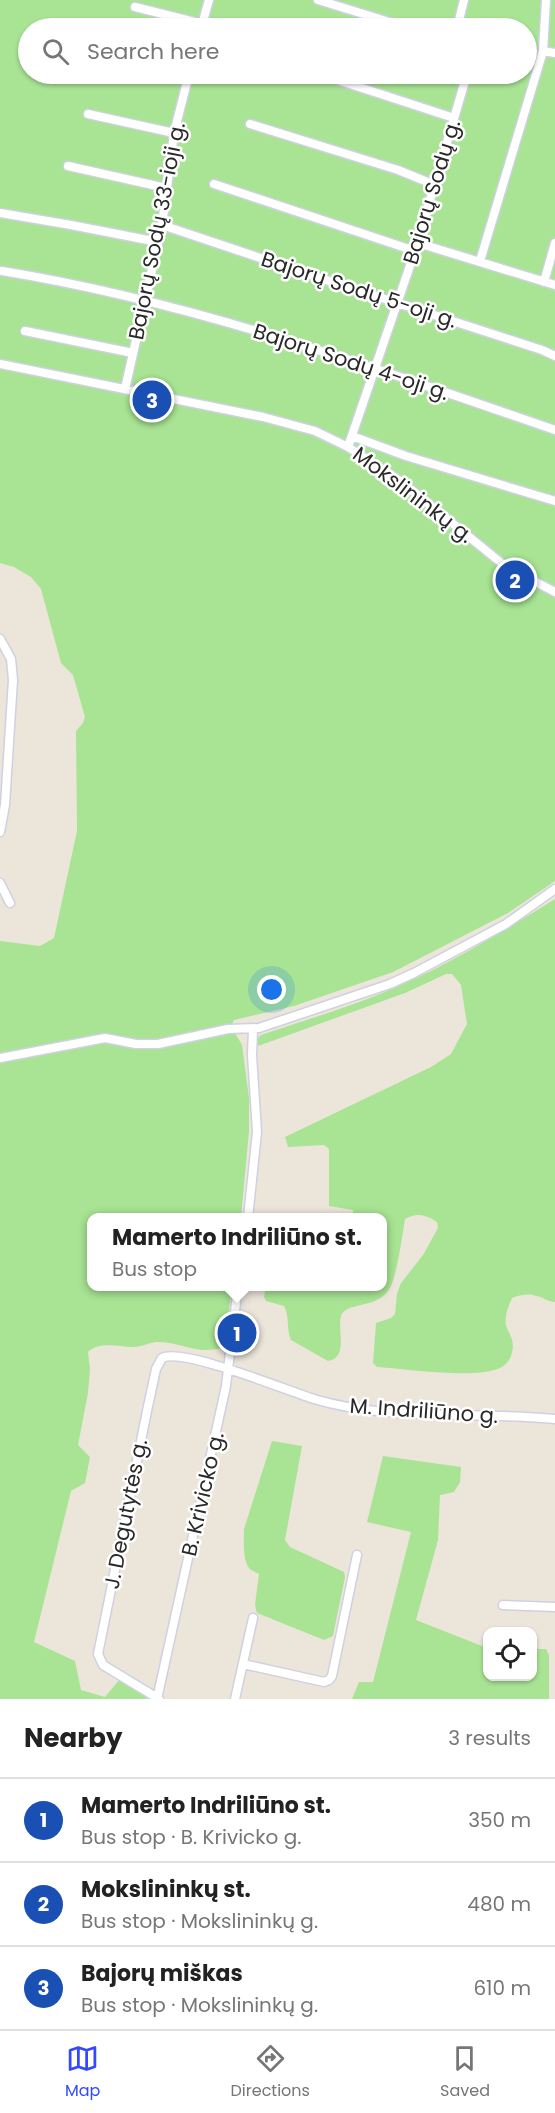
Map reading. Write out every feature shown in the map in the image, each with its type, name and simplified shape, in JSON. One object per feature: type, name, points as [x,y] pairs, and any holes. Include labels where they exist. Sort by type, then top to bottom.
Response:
[{"type":"street","points":[[204,18],[209,0]]},
{"type":"street","points":[[318,0],[376,18]]},
{"type":"street","points":[[460,18],[464,0]]},
{"type":"street","points":[[537,71],[543,51],[546,0]]},
{"type":"street","points":[[135,7],[174,18]]},
{"type":"street","points":[[543,51],[555,53]]},
{"type":"street","name":"Bajorų Sodų 33-ioji g.","points":[[125,389],[162,225],[174,133],[187,84]]},
{"type":"street","points":[[350,84],[454,118]]},
{"type":"street","name":"Bajorų Sodų g.","points":[[348,447],[416,247],[464,84]]},
{"type":"street","points":[[480,261],[533,84]]},
{"type":"street","points":[[88,114],[174,133]]},
{"type":"street","points":[[250,124],[398,170],[435,185]]},
{"type":"street","points":[[68,166],[166,188]]},
{"type":"street","points":[[214,184],[416,247],[480,261],[555,285]]},
{"type":"street","points":[[0,213],[158,242]]},
{"type":"street","name":"Bajorų Sodų 5-oji g.","points":[[162,225],[555,356]]},
{"type":"street","points":[[544,282],[555,243]]},
{"type":"street","name":"Bajorų Sodų 4-oji g.","points":[[2,271],[69,282],[145,300],[296,342],[555,430]]},
{"type":"street","points":[[25,331],[133,353]]},
{"type":"street","name":"Mokslininkų g.","points":[[0,364],[302,426],[348,447],[425,499],[505,566],[555,592]]},
{"type":"street","points":[[352,436],[406,456],[555,501]]},
{"type":"street","points":[[0,639],[8,651],[13,669],[4,763],[4,817],[0,832]]},
{"type":"street","points":[[0,883],[10,903]]},
{"type":"street","points":[[0,1058],[105,1038],[136,1044],[158,1044],[228,1029],[253,1029],[361,994],[414,973],[506,924],[555,889]]},
{"type":"street","points":[[249,1213],[257,1132],[253,1029]]},
{"type":"street","name":"B. Krivicko g.","points":[[158,1699],[217,1431],[229,1368],[238,1291]]},
{"type":"street","name":"M. Indriliūno g.","points":[[158,1363],[166,1356],[172,1356],[229,1368],[314,1399],[363,1409],[555,1419]]},
{"type":"street","name":"J. Degutytės g.","points":[[158,1363],[99,1648],[99,1659],[103,1665],[158,1699]]},
{"type":"street","points":[[243,1664],[324,1682],[329,1680],[332,1676],[357,1555]]},
{"type":"street","points":[[503,1605],[555,1607]]},
{"type":"street","points":[[235,1699],[253,1618]]},
{"type":"green space","points":[[0,0],[555,0],[555,881],[508,913],[393,972],[294,1006],[234,1020],[231,1026],[242,1045],[249,1098],[249,1131],[241,1213],[87,1213],[87,1291],[231,1291],[224,1343],[221,1348],[204,1350],[156,1342],[136,1347],[103,1346],[88,1352],[90,1369],[88,1393],[78,1445],[90,1457],[85,1483],[71,1491],[34,1642],[75,1661],[81,1690],[105,1697],[119,1680],[143,1694],[147,1699],[0,1699],[0,941],[40,946],[54,938],[77,831],[76,731],[85,717],[73,675],[61,663],[41,589],[31,577],[14,567],[0,563]]},
{"type":"green space","points":[[555,899],[555,1302],[530,1295],[512,1298],[507,1311],[506,1325],[513,1343],[512,1351],[510,1359],[497,1369],[454,1373],[377,1367],[373,1363],[376,1323],[391,1318],[395,1314],[397,1294],[401,1283],[423,1255],[438,1228],[437,1222],[425,1216],[414,1216],[405,1219],[397,1267],[388,1291],[376,1301],[344,1312],[340,1322],[340,1349],[334,1358],[328,1361],[291,1340],[284,1306],[266,1301],[265,1291],[387,1291],[387,1213],[353,1213],[353,1210],[329,1206],[329,1149],[324,1145],[288,1147],[285,1137],[431,1067],[451,1054],[467,1024],[461,985],[452,974],[446,974],[405,993],[258,1046],[258,1038],[261,1035],[386,992],[481,944]]},
{"type":"green space","points":[[272,1441],[302,1446],[285,1540],[290,1547],[344,1572],[345,1577],[333,1636],[324,1640],[257,1613],[255,1605],[259,1574],[247,1565],[244,1529]]},
{"type":"green space","points":[[383,1456],[461,1467],[460,1482],[454,1492],[440,1495],[438,1540],[416,1620],[483,1646],[483,1681],[537,1681],[537,1649],[546,1649],[549,1655],[549,1699],[352,1699],[359,1682],[373,1682],[411,1532],[367,1522]]},
{"type":"place","name":"Bajorų miškas","points":[[152,400]]},
{"type":"place","name":"Mokslininkų st.","points":[[515,580]]},
{"type":"place","name":"Mamerto Indriliūno st.","points":[[237,1333]]}]
